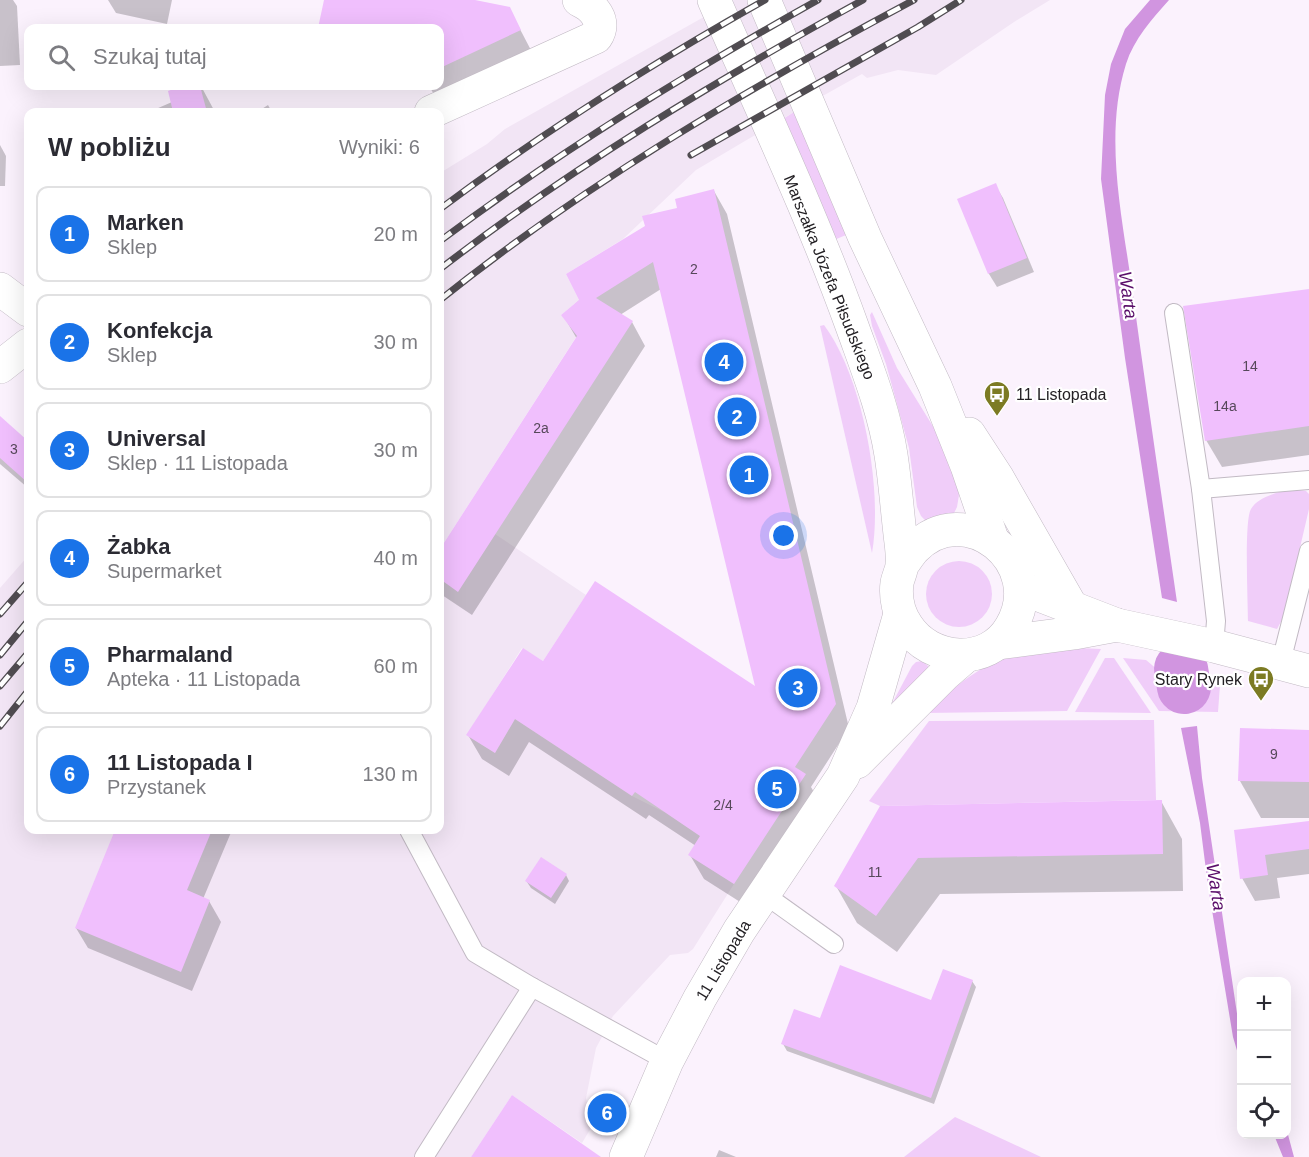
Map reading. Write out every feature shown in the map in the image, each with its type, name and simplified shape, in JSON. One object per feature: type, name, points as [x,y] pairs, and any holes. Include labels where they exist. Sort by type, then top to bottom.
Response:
[{"type":"street","points":[[440,108],[596,37],[599,32],[599,20],[594,10],[579,0]]},
{"type":"street","name":"Marszałka Józefa Piłsudskiego","points":[[714,0],[836,282],[877,396],[891,454],[902,565]]},
{"type":"street","points":[[764,0],[877,266],[934,386],[967,466],[992,539]]},
{"type":"street","points":[[836,282],[877,266]]},
{"type":"street","points":[[0,289],[24,307]]},
{"type":"street","points":[[0,367],[24,348]]},
{"type":"street","points":[[934,386],[997,477],[1072,608]]},
{"type":"street","points":[[998,643],[1011,629],[1018,613],[1022,588],[1018,571],[1008,553],[992,539],[972,531],[952,530],[931,536],[914,548],[902,565],[897,584],[900,614],[917,639],[949,655],[966,656],[998,643],[1129,627]]},
{"type":"street","points":[[1022,588],[1129,627],[1295,667]]},
{"type":"street","name":"11 Listopada","points":[[626,1157],[667,1061],[700,998],[736,936],[843,776],[873,708],[900,614]]},
{"type":"street","name":"11 Listopada","points":[[843,776],[966,656]]},
{"type":"lane","points":[[1174,313],[1201,489],[1216,621],[1209,645]]},
{"type":"lane","points":[[1201,489],[1309,480]]},
{"type":"lane","points":[[1295,667],[1309,551]]},
{"type":"lane","points":[[411,834],[475,953],[667,1061]]},
{"type":"lane","points":[[764,894],[834,944]]},
{"type":"lane","points":[[424,1157],[532,987]]},
{"type":"shaded area","points":[[734,0],[1050,0],[936,75],[898,70],[867,78],[862,74],[794,112],[696,170],[623,239],[566,274],[579,300],[561,315],[587,320],[444,543],[444,171],[487,144],[505,129]]},
{"type":"shaded area","points":[[794,112],[846,235],[834,240],[783,119]]},
{"type":"shaded area","points":[[872,312],[897,368],[942,441],[957,482],[959,495],[952,517],[928,523],[921,516],[917,507],[909,448],[886,364],[872,326],[870,315]]},
{"type":"shaded area","points":[[824,325],[838,347],[850,374],[867,435],[875,498],[872,553],[820,326]]},
{"type":"shaded area","points":[[1288,489],[1306,491],[1309,494],[1309,509],[1284,616],[1277,629],[1248,621],[1248,528],[1249,516],[1254,505],[1267,496]]},
{"type":"shaded area","points":[[495,534],[586,595],[543,661],[522,648],[467,735],[495,753],[515,719],[632,796],[666,813],[700,836],[689,855],[734,884],[693,949],[688,953],[670,955],[613,1016],[596,1048],[586,1098],[591,1128],[582,1143],[512,1095],[471,1157],[0,1157],[0,588],[24,561],[24,834],[444,834],[444,582],[458,591]]},
{"type":"shaded area","points":[[952,561],[966,561],[978,566],[987,575],[992,594],[990,607],[983,618],[966,627],[952,627],[940,622],[931,613],[926,601],[926,587],[931,575],[940,566]]},
{"type":"shaded area","points":[[1079,648],[1101,649],[1067,711],[925,713],[970,676],[995,662],[1023,653]]},
{"type":"shaded area","points":[[1105,658],[1114,658],[1151,713],[1075,712]]},
{"type":"shaded area","points":[[1123,658],[1146,660],[1171,681],[1189,683],[1194,674],[1216,676],[1220,685],[1218,712],[1159,711]]},
{"type":"shaded area","points":[[922,661],[928,666],[928,671],[885,717],[912,666]]},
{"type":"shaded area","points":[[1154,720],[1156,800],[880,806],[869,801],[929,721]]},
{"type":"shaded area","points":[[955,1117],[1041,1157],[904,1157]]},
{"type":"water","points":[[1150,0],[1169,0],[1150,22],[1129,55],[1119,92],[1115,150],[1120,208],[1177,602],[1162,598],[1125,358],[1101,179],[1105,95],[1111,64],[1125,29]]},
{"type":"water","points":[[1197,726],[1202,778],[1237,1014],[1237,1050],[1208,886],[1200,823],[1181,728]]},
{"type":"water","points":[[1276,1139],[1289,1139],[1294,1157],[1283,1157]]},
{"type":"building","points":[[324,0],[475,0],[510,7],[521,30],[444,66],[444,24],[319,24]]},
{"type":"building","points":[[201,90],[206,108],[172,108],[168,91]]},
{"type":"building","points":[[996,183],[1027,258],[988,274],[957,199]]},
{"type":"building","points":[[714,189],[836,704],[795,767],[806,774],[734,884],[688,855],[700,836],[635,792],[632,796],[515,719],[495,753],[466,735],[523,648],[543,661],[595,581],[755,686],[653,262],[596,298],[633,321],[458,592],[444,582],[444,543],[577,336],[561,315],[579,300],[566,274],[645,226],[642,216],[677,208],[675,199]]},
{"type":"building","points":[[1309,289],[1309,426],[1205,441],[1183,306]]},
{"type":"building","points":[[0,416],[24,437],[24,479],[0,458]]},
{"type":"building","points":[[1240,728],[1309,730],[1309,782],[1238,781]]},
{"type":"building","points":[[1162,800],[1163,854],[918,858],[876,916],[834,886],[880,806]]},
{"type":"building","points":[[1309,821],[1309,849],[1265,855],[1268,875],[1240,879],[1234,830]]},
{"type":"building","points":[[113,834],[210,834],[187,890],[210,900],[181,972],[75,928]]},
{"type":"building","points":[[541,857],[567,874],[551,898],[525,881]]},
{"type":"building","points":[[840,965],[931,1000],[943,969],[973,980],[931,1098],[781,1044],[794,1009],[820,1018]]},
{"type":"building","points":[[512,1095],[601,1157],[471,1157]]},
{"type":"waterway","name":"Warta","points":[[1181,669],[1184,687]]},
{"type":"railway","points":[[444,206],[599,99],[681,48],[765,0]]},
{"type":"railway","points":[[444,238],[531,176],[625,114],[818,0]]},
{"type":"railway","points":[[444,266],[541,195],[646,126],[754,61],[863,0]]},
{"type":"railway","points":[[444,297],[552,216],[670,139],[852,33],[914,0]]},
{"type":"railway","points":[[691,155],[918,27],[961,0]]},
{"type":"railway","points":[[0,614],[24,587]]},
{"type":"railway","points":[[0,655],[24,626]]},
{"type":"railway","points":[[0,686],[24,658]]},
{"type":"railway","points":[[0,726],[24,696]]},
{"type":"place","name":"Żabka","points":[[724,362]]},
{"type":"place","name":"Konfekcja","points":[[737,417]]},
{"type":"place","name":"11 Listopada","points":[[997,417]]},
{"type":"place","name":"Marken","points":[[749,475]]},
{"type":"place","name":"Universal","points":[[798,688]]},
{"type":"place","name":"Stary Rynek","points":[[1261,702]]},
{"type":"place","name":"Pharmaland","points":[[777,789]]},
{"type":"place","name":"11 Listopada I","points":[[607,1113]]}]
